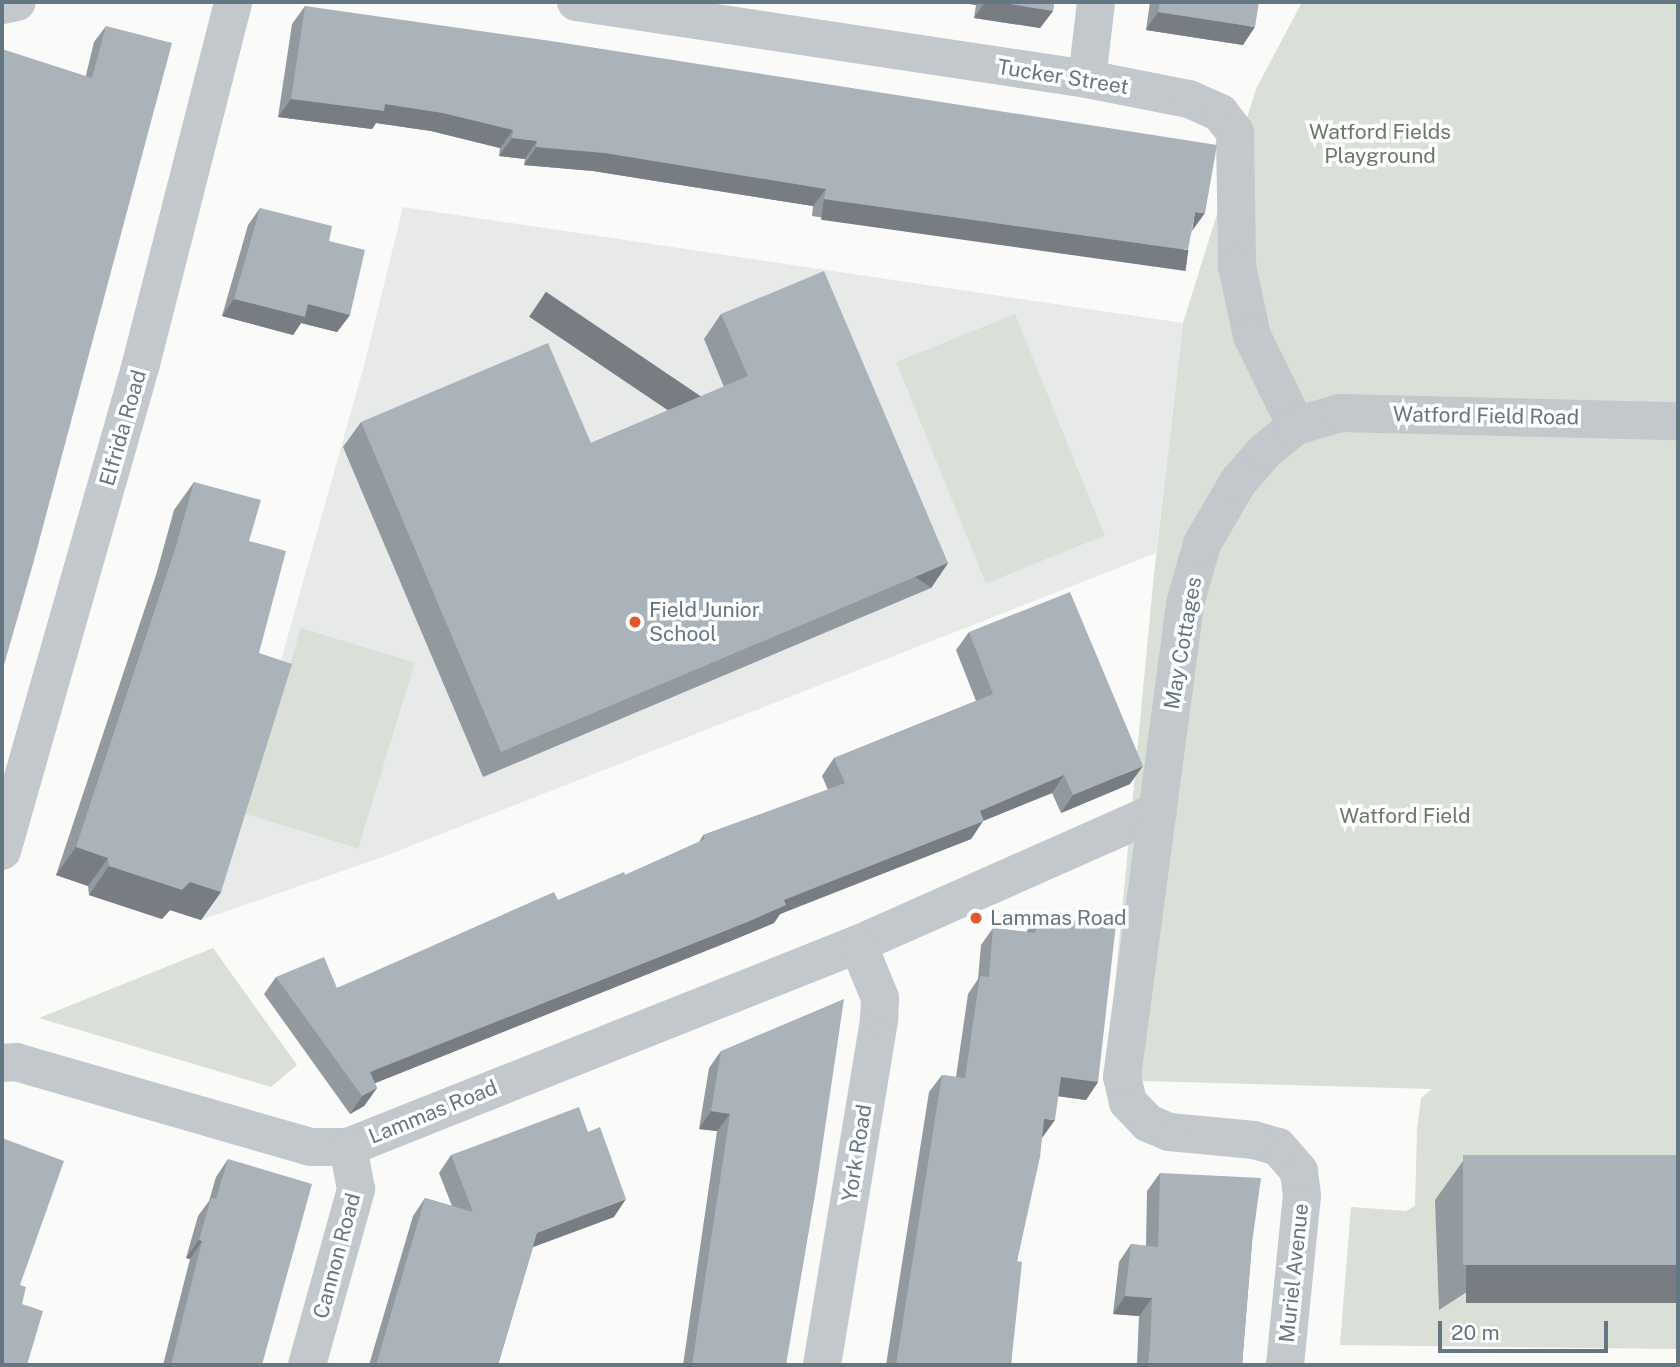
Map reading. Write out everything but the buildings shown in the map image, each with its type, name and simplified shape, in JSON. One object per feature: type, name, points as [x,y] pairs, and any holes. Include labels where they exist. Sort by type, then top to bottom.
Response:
[{"type":"street","points":[[2,5],[18,2]]},
{"type":"street","name":"Elfrida Road","points":[[2,851],[141,364],[233,2]]},
{"type":"street","name":"Tucker Street","points":[[576,2],[1087,79],[1189,99],[1220,113],[1235,132],[1240,278],[1252,336],[1296,426]]},
{"type":"street","points":[[1087,79],[1096,2]]},
{"type":"street","name":"Watford Field Road","points":[[1296,426],[1340,413],[1678,421]]},
{"type":"street","name":"May Cottages","points":[[1278,1147],[1254,1140],[1168,1132],[1147,1123],[1128,1102],[1122,1077],[1185,604],[1202,544],[1238,482],[1265,451],[1296,426]]},
{"type":"street","name":"Lammas Road","points":[[2,1063],[16,1062],[310,1147],[348,1147],[858,944],[1158,811]]},
{"type":"street","name":"York Road","points":[[822,1365],[879,1018],[880,998],[858,944]]},
{"type":"street","name":"Cannon Road","points":[[307,1365],[356,1189],[348,1147]]},
{"type":"street","name":"Muriel Avenue","points":[[1278,1147],[1299,1171],[1302,1196],[1285,1365]]},
{"type":"shaded area","name":"Field Junior School","points":[[403,207],[1183,323],[1156,553],[380,858],[201,920],[272,692],[365,362]]},
{"type":"green space","name":"Watford Field","points":[[1302,2],[1678,2],[1678,1349],[1340,1345],[1351,1207],[1406,1211],[1415,1206],[1417,1129],[1421,1098],[1432,1089],[1106,1080],[1154,574],[1183,323],[1256,89]]},
{"type":"green space","points":[[1015,314],[1105,536],[986,584],[896,362]]},
{"type":"green space","points":[[301,628],[415,663],[358,848],[244,814]]},
{"type":"green space","points":[[213,948],[297,1065],[271,1087],[39,1018]]},
{"type":"place","name":"Field Junior School","points":[[635,622]]},
{"type":"place","name":"Lammas Road","points":[[976,918]]},
{"type":"park label","name":"Watford Fields Playground","points":[[1380,144]]}]
